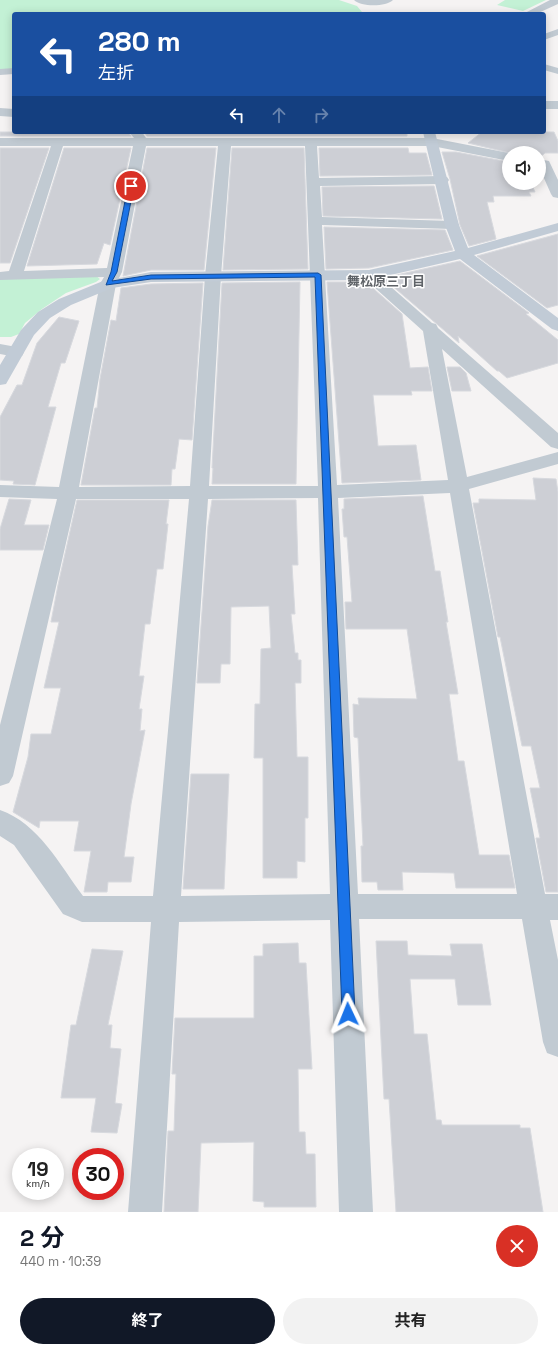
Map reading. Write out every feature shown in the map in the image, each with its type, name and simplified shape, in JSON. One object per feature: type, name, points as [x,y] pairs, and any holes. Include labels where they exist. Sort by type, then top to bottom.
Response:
[{"type":"street","points":[[359,0],[381,2],[388,0]]},
{"type":"street","points":[[532,12],[558,0]]},
{"type":"street","points":[[546,36],[558,32]]},
{"type":"street","points":[[546,68],[558,71]]},
{"type":"street","points":[[0,72],[12,71]]},
{"type":"street","points":[[546,105],[558,105]]},
{"type":"street","points":[[0,112],[12,112]]},
{"type":"street","points":[[0,142],[58,142],[137,137],[225,142],[311,142],[431,137],[502,155]]},
{"type":"street","points":[[0,776],[68,493],[111,278],[137,137]]},
{"type":"street","points":[[431,137],[452,224],[463,254],[558,326]]},
{"type":"street","points":[[58,142],[7,276],[111,278],[318,275],[369,276],[463,254],[558,227]]},
{"type":"street","points":[[145,1212],[166,910],[199,493],[213,276],[225,142]]},
{"type":"street","points":[[311,142],[328,492],[356,1212]]},
{"type":"street","points":[[546,163],[558,164]]},
{"type":"street","points":[[546,171],[558,194]]},
{"type":"street","points":[[313,182],[442,180]]},
{"type":"street","points":[[314,221],[452,224]]},
{"type":"street","points":[[369,276],[430,327],[558,443]]},
{"type":"street","points":[[0,380],[27,333],[44,315],[65,302],[111,278]]},
{"type":"street","points":[[430,327],[458,486],[546,906],[558,1042]]},
{"type":"street","points":[[0,349],[16,352]]},
{"type":"street","points":[[0,491],[68,493],[328,492],[458,486],[558,458]]},
{"type":"street","points":[[0,821],[23,837],[73,905],[82,909],[166,910],[546,906]]},
{"type":"green space","points":[[0,0],[339,0],[357,6],[362,12],[12,12],[12,69],[0,70]]},
{"type":"green space","points":[[505,0],[546,0],[523,11],[497,5]]},
{"type":"green space","points":[[96,276],[100,279],[96,282],[66,293],[42,309],[25,323],[19,334],[11,337],[0,337],[0,279]]},
{"type":"building","points":[[0,132],[12,132],[12,134],[130,134],[131,136],[0,136]]},
{"type":"building","points":[[546,132],[554,132],[558,141],[558,153],[546,153],[546,146],[502,146],[502,151],[468,143],[479,134],[546,134]]},
{"type":"building","points":[[146,134],[407,134],[407,136],[147,136]]},
{"type":"building","points":[[0,148],[49,148],[10,263],[0,263]]},
{"type":"building","points":[[64,148],[131,148],[110,245],[104,243],[97,264],[27,266]]},
{"type":"building","points":[[147,148],[216,148],[204,270],[151,270],[123,276]]},
{"type":"building","points":[[232,148],[304,148],[308,269],[223,270]]},
{"type":"building","points":[[319,148],[408,148],[409,153],[426,153],[432,175],[320,176]]},
{"type":"building","points":[[442,152],[456,152],[502,161],[502,190],[534,190],[535,192],[529,192],[531,196],[493,196],[494,202],[487,202],[496,239],[469,246],[460,225],[450,179]]},
{"type":"building","points":[[434,186],[442,219],[323,216],[322,187]]},
{"type":"building","points":[[324,227],[445,230],[453,250],[369,268],[326,269]]},
{"type":"building","points":[[558,234],[558,305],[547,308],[477,256]]},
{"type":"building","points":[[460,261],[529,313],[526,314],[558,340],[558,363],[507,378],[458,336],[459,343],[383,278]]},
{"type":"building","points":[[300,282],[296,484],[212,484],[222,283]]},
{"type":"building","points":[[327,282],[366,282],[402,314],[410,368],[428,367],[432,391],[411,391],[412,395],[373,395],[378,446],[416,445],[421,480],[342,483]]},
{"type":"building","points":[[203,283],[192,440],[179,439],[175,469],[172,469],[171,485],[81,485],[95,408],[97,408],[100,379],[111,320],[116,321],[121,288],[151,284]]},
{"type":"building","points":[[59,317],[79,321],[65,363],[61,363],[48,407],[56,407],[35,485],[13,484],[14,481],[0,480],[0,417],[17,385],[22,385],[37,343]]},
{"type":"building","points":[[447,367],[460,367],[466,373],[471,391],[452,391]]},
{"type":"building","points":[[533,478],[556,479],[558,492],[558,892],[546,892],[536,838],[540,838],[530,788],[540,788],[531,746],[522,746],[500,637],[498,637],[473,503],[479,503],[479,499],[536,500]]},
{"type":"building","points":[[423,496],[435,571],[440,571],[448,622],[446,622],[458,694],[449,694],[458,761],[464,761],[479,855],[509,855],[515,888],[456,888],[454,873],[402,872],[403,890],[378,890],[377,882],[362,882],[361,846],[363,846],[358,738],[354,737],[353,704],[359,705],[358,698],[417,699],[407,629],[346,629],[345,602],[352,602],[347,537],[344,537],[342,509],[344,509],[344,499]]},
{"type":"building","points":[[9,499],[31,500],[24,525],[49,525],[43,550],[0,550],[0,529]]},
{"type":"building","points":[[77,500],[169,500],[163,569],[157,569],[150,624],[145,624],[139,676],[144,676],[139,709],[142,709],[140,731],[145,730],[131,804],[124,857],[134,857],[131,882],[108,882],[107,892],[84,892],[91,851],[74,851],[79,821],[40,821],[39,828],[13,812],[28,757],[31,734],[51,734],[61,688],[44,688],[59,622],[51,622]]},
{"type":"building","points":[[212,500],[296,500],[298,565],[292,565],[295,614],[291,614],[295,653],[298,653],[298,660],[301,660],[301,683],[295,683],[297,757],[308,757],[308,818],[305,818],[305,862],[297,861],[297,878],[263,878],[263,758],[254,758],[255,704],[260,704],[261,649],[271,648],[269,606],[231,607],[230,664],[221,664],[220,683],[197,683],[208,526]]},
{"type":"building","points":[[191,774],[229,774],[224,889],[183,889]]},
{"type":"building","points":[[376,941],[407,941],[408,955],[452,956],[450,944],[482,944],[491,1005],[458,1005],[455,979],[410,979],[414,1034],[427,1034],[436,1120],[441,1120],[442,1125],[520,1125],[520,1128],[530,1128],[543,1212],[396,1212],[389,1099],[384,1099]]},
{"type":"building","points":[[298,943],[299,963],[306,963],[312,1069],[298,1069],[299,1132],[305,1132],[306,1154],[315,1154],[316,1207],[264,1207],[264,1202],[253,1201],[254,1142],[201,1143],[198,1212],[164,1212],[168,1131],[174,1131],[176,1074],[172,1074],[175,1018],[254,1018],[254,956],[263,956],[263,944]]},
{"type":"building","points":[[92,949],[123,951],[108,1025],[112,1025],[110,1048],[121,1049],[115,1103],[122,1104],[117,1133],[91,1132],[96,1098],[61,1098],[71,1025],[76,1025]]},
{"type":"district","name":"舞松原三丁目","points":[[386,281]]},
{"type":"route","points":[[131,186],[114,272],[108,284],[151,277],[318,275],[348,1014]]}]
